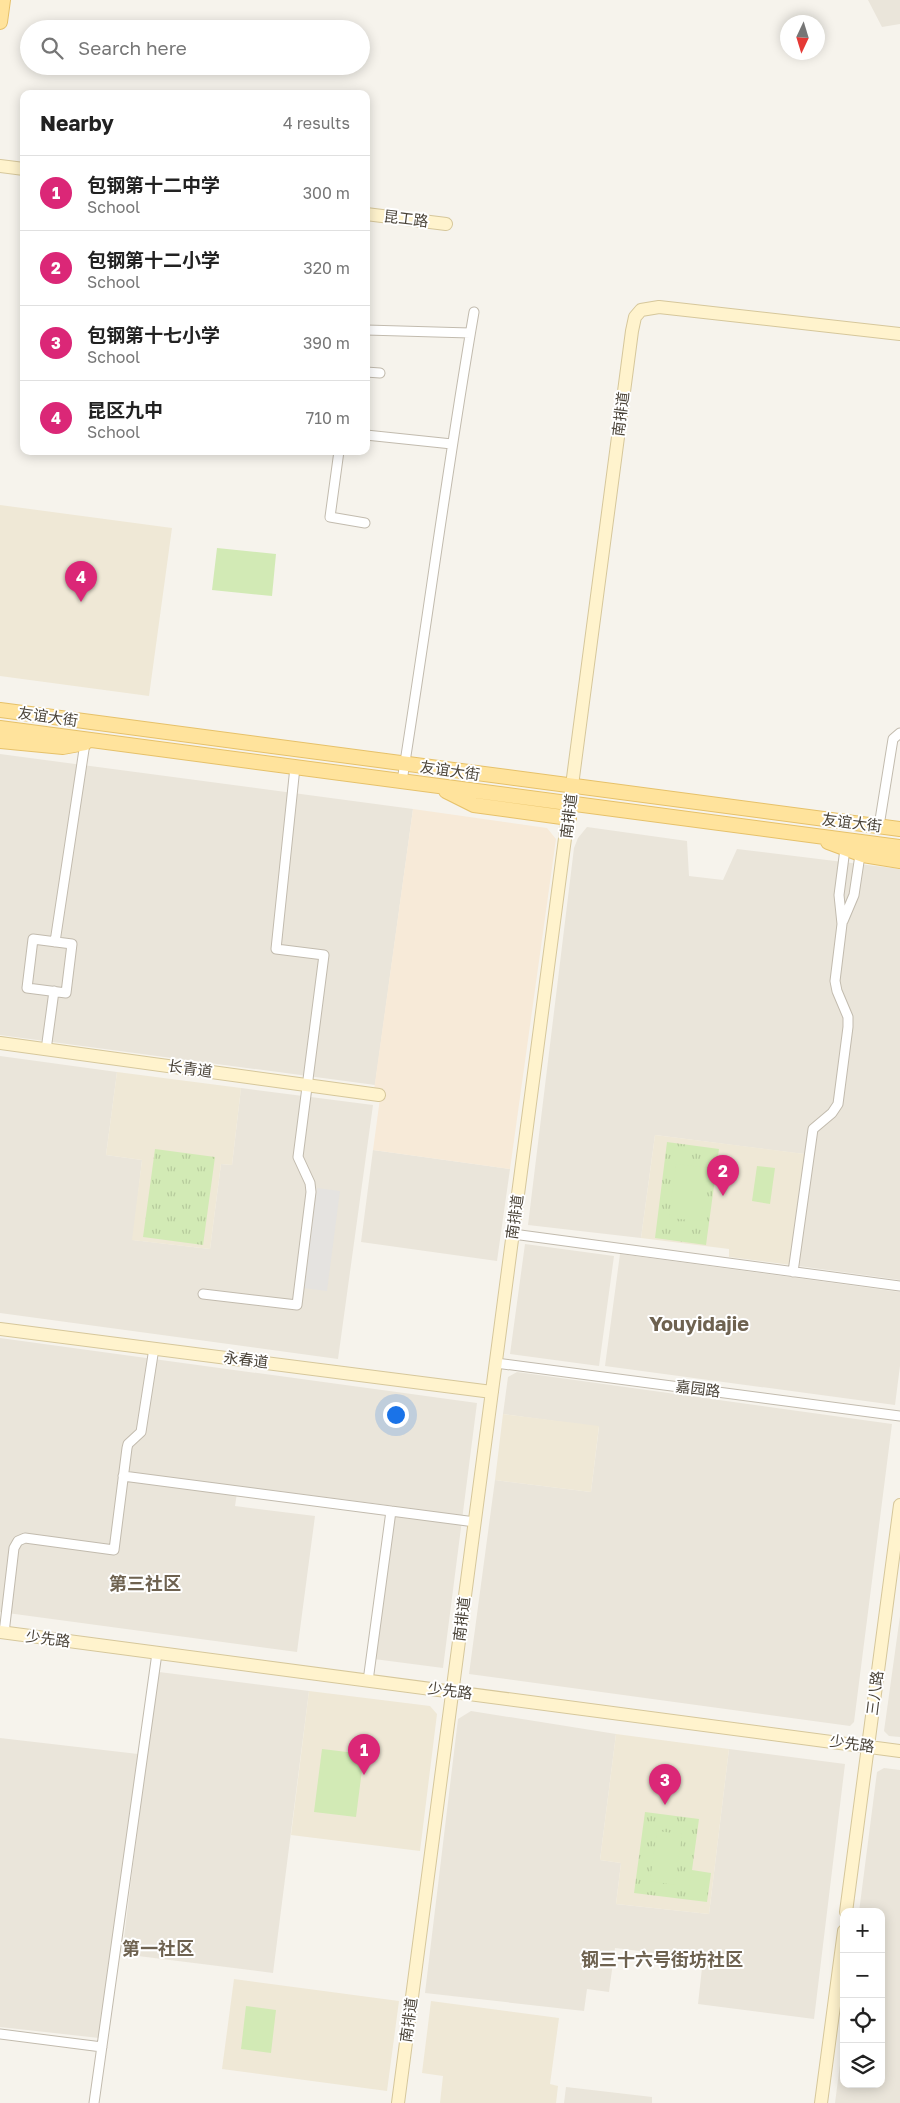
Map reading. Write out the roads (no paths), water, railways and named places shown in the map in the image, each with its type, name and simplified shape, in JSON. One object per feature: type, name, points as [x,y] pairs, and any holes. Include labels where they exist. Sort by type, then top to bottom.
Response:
[{"type":"main road","points":[[0,22],[3,0]]},
{"type":"main road","name":"友谊大街","points":[[0,710],[573,788],[900,829]]},
{"type":"main road","name":"友谊大街","points":[[0,728],[92,742],[434,785],[570,811],[900,846]]},
{"type":"main road","points":[[0,741],[63,748],[92,742]]},
{"type":"main road","points":[[814,836],[860,855],[900,861]]},
{"type":"street","points":[[0,166],[20,168]]},
{"type":"street","name":"昆工路","points":[[370,214],[446,224]]},
{"type":"street","name":"南排道","points":[[398,2103],[635,317],[641,310],[659,307],[900,334]]},
{"type":"street","points":[[402,781],[434,579],[452,444],[474,312]]},
{"type":"street","points":[[370,330],[470,333]]},
{"type":"street","points":[[370,373],[380,374]]},
{"type":"street","points":[[370,435],[452,444]]},
{"type":"street","points":[[338,455],[330,517],[366,523]]},
{"type":"street","points":[[879,826],[893,739],[900,733]]},
{"type":"street","points":[[55,942],[92,742]]},
{"type":"street","points":[[203,1294],[297,1305],[311,1192],[310,1183],[298,1157],[324,955],[276,949],[295,767]]},
{"type":"street","points":[[793,1272],[813,1129],[832,1113],[838,1104],[848,1021],[847,1012],[835,985],[842,924],[839,895],[845,849]]},
{"type":"street","points":[[842,924],[854,895],[860,855]]},
{"type":"street","points":[[33,939],[55,942],[72,944],[66,993],[27,988],[33,939]]},
{"type":"street","points":[[46,1050],[54,991]]},
{"type":"street","name":"长青道","points":[[0,1044],[379,1094]]},
{"type":"street","points":[[513,1234],[900,1286]]},
{"type":"street","name":"永春道","points":[[0,1328],[492,1392]]},
{"type":"street","points":[[2,1633],[14,1548],[18,1541],[25,1538],[114,1550],[128,1444],[139,1436],[143,1426],[154,1348]]},
{"type":"street","name":"嘉园路","points":[[496,1363],[900,1416]]},
{"type":"street","points":[[123,1476],[475,1522]]},
{"type":"street","name":"三八路","points":[[847,1908],[900,1504]]},
{"type":"street","points":[[368,1681],[391,1511]]},
{"type":"street","name":"少先路","points":[[2,1633],[900,1751]]},
{"type":"street","points":[[94,2103],[157,1653]]},
{"type":"street","points":[[821,2103],[841,1953]]},
{"type":"street","points":[[0,2034],[102,2047]]},
{"type":"place","name":"昆区九中","points":[[81,602]]},
{"type":"place","name":"包钢第十二小学","points":[[723,1196]]},
{"type":"place","name":"包钢第十二中学","points":[[364,1775]]},
{"type":"place","name":"包钢第十七小学","points":[[665,1805]]},
{"type":"district","name":"Youyidajie","points":[[699,1324]]},
{"type":"district","name":"第三社区","points":[[145,1584]]},
{"type":"district","name":"第一社区","points":[[158,1949]]},
{"type":"district","name":"钢三十六号街坊社区","points":[[662,1960]]}]
